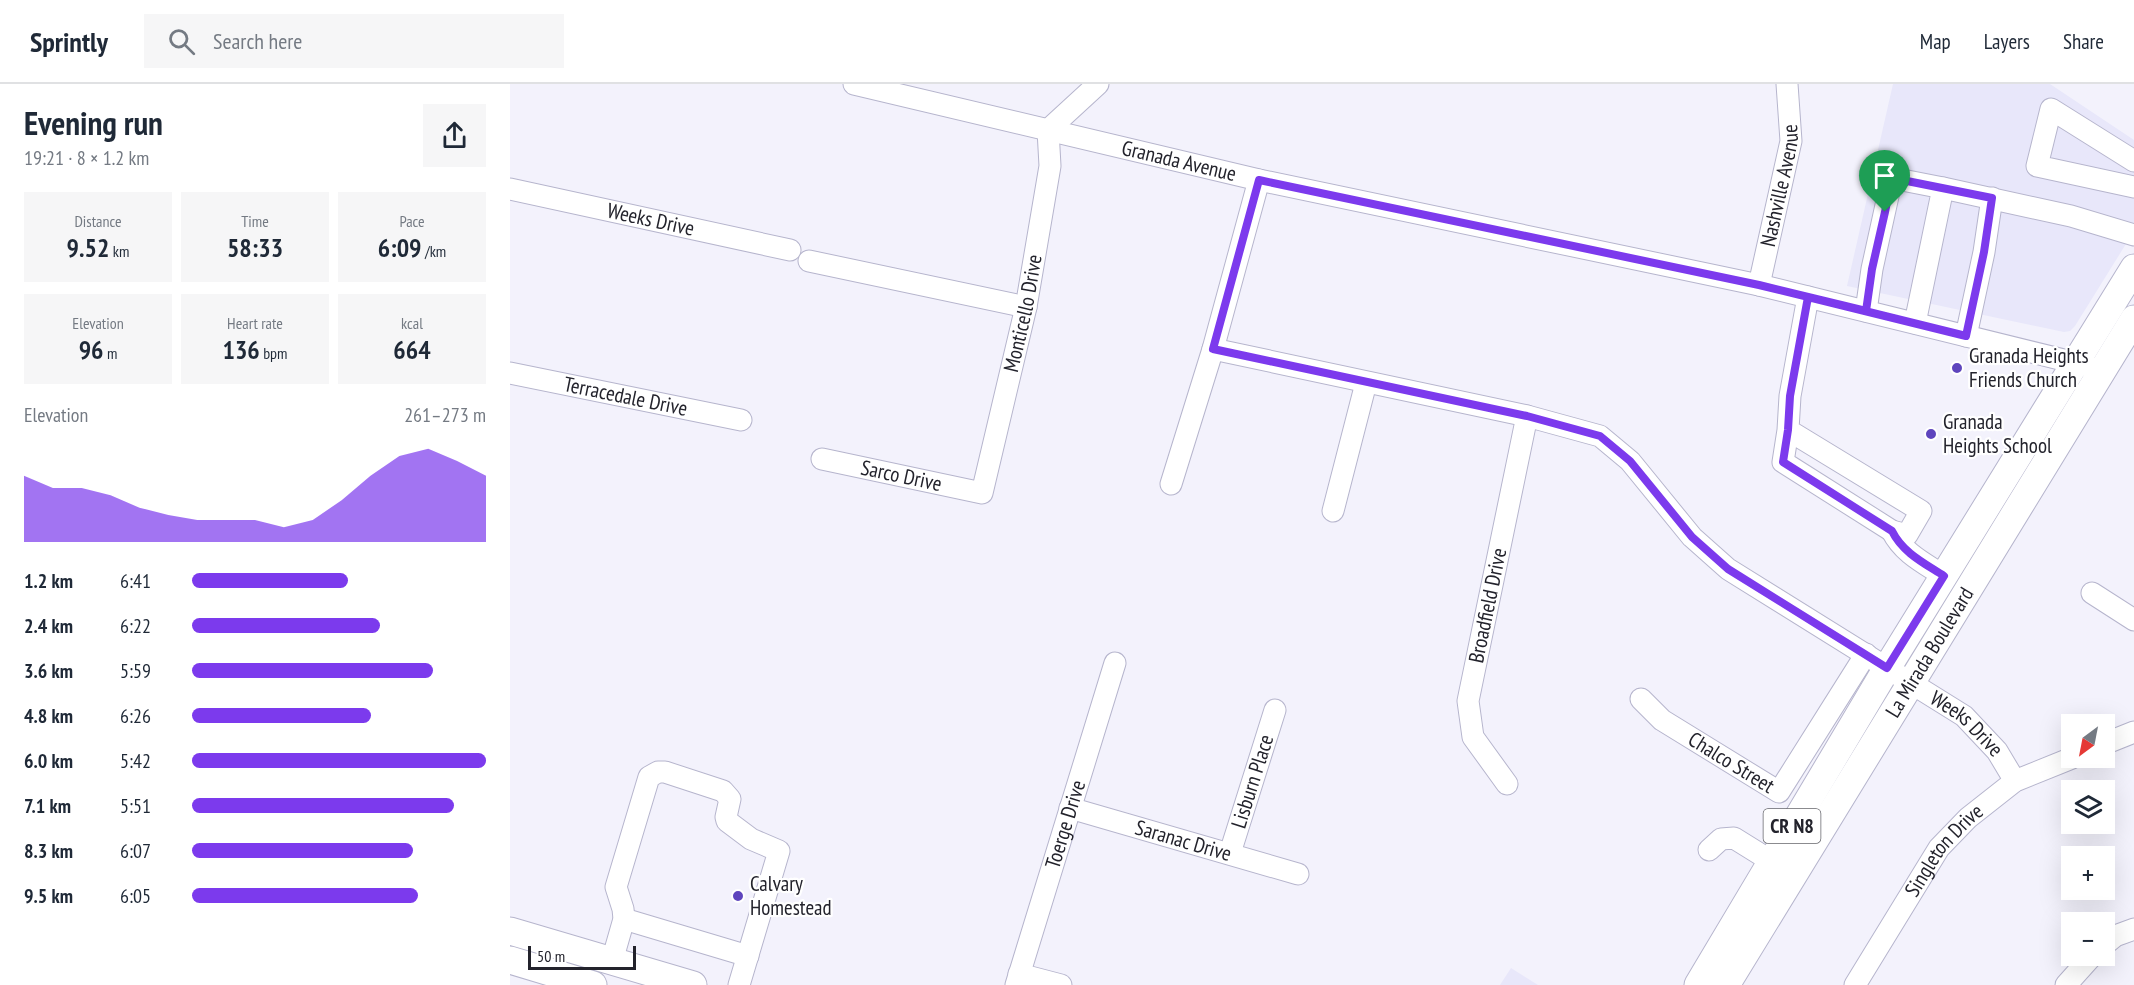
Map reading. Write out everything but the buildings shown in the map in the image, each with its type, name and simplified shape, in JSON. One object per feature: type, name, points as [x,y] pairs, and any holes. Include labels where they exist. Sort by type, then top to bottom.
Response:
[{"type":"main road","name":"La Mirada Boulevard","points":[[1698,985],[1772,861],[1876,661],[1944,576],[2134,268]]},
{"type":"main road","name":"La Mirada Boulevard","points":[[1726,985],[2134,319]]},
{"type":"main road","points":[[510,931],[693,985]]},
{"type":"main road","points":[[510,960],[593,985]]},
{"type":"street","name":"Granada Avenue","points":[[854,84],[1259,180],[1759,285],[2103,369]]},
{"type":"street","points":[[1048,130],[1098,84]]},
{"type":"street","name":"Nashville Avenue","points":[[1759,285],[1791,141],[1788,84]]},
{"type":"street","points":[[2134,161],[2050,110],[2037,166],[2134,187]]},
{"type":"street","name":"Monticello Drive","points":[[982,493],[1026,308],[1050,166],[1048,130]]},
{"type":"street","points":[[1866,311],[1872,269],[1892,178],[2071,216],[2134,235]]},
{"type":"street","points":[[1171,484],[1213,349],[1259,180]]},
{"type":"street","points":[[1915,323],[1943,188]]},
{"type":"street","name":"Weeks Drive","points":[[510,189],[790,250]]},
{"type":"street","points":[[1966,336],[1984,252],[1992,198]]},
{"type":"street","points":[[809,261],[1026,308]]},
{"type":"street","points":[[1788,430],[1921,511],[1907,535],[1892,531],[1783,462],[1790,396],[1808,297]]},
{"type":"street","name":"Weeks Drive","points":[[1213,349],[1527,416],[1600,436],[1630,461],[1692,537],[1728,569],[1964,716],[1997,751],[2015,781]]},
{"type":"street","name":"Terracedale Drive","points":[[510,373],[741,420]]},
{"type":"street","points":[[1333,511],[1365,383]]},
{"type":"street","name":"Broadfield Drive","points":[[1507,784],[1473,737],[1468,701],[1527,416]]},
{"type":"street","name":"Sarco Drive","points":[[822,459],[982,493]]},
{"type":"street","points":[[1892,531],[1898,542],[1910,554],[1944,576]]},
{"type":"street","points":[[2092,593],[2134,620]]},
{"type":"street","name":"Chalco Street","points":[[1641,699],[1662,720],[1779,792],[1876,661]]},
{"type":"street","name":"Toerge Drive","points":[[1018,980],[1115,663]]},
{"type":"street","name":"Lisburn Place","points":[[1230,853],[1275,710]]},
{"type":"street","points":[[2115,740],[2134,732]]},
{"type":"street","name":"Singleton Drive","points":[[1855,985],[1939,848],[1968,818],[2015,781],[2061,762]]},
{"type":"street","points":[[612,961],[624,919],[616,887],[649,777],[658,772],[665,772],[723,791],[730,799],[727,821],[751,839],[779,851],[739,985]]},
{"type":"street","name":"Saranac Drive","points":[[1070,808],[1298,874]]},
{"type":"street","points":[[1710,850],[1721,839],[1734,838],[1772,861]]},
{"type":"street","points":[[624,919],[748,956]]},
{"type":"street","points":[[2115,936],[2134,929]]},
{"type":"street","points":[[2066,985],[2083,966]]},
{"type":"street","points":[[1018,980],[1062,985]]},
{"type":"shaded area","points":[[1893,84],[2050,84],[2134,140],[2134,231],[2070,331],[2064,332],[1847,286]]},
{"type":"shaded area","points":[[1511,968],[1538,985],[1500,985]]},
{"type":"place","name":"Granada Heights Friends Church","points":[[1957,368]]},
{"type":"place","name":"Granada Heights School","points":[[1931,434]]},
{"type":"place","name":"Calvary Homestead","points":[[738,896]]},
{"type":"route","points":[[1892,178],[1992,198],[1984,252],[1966,336],[1808,297],[1790,396],[1783,462],[1892,531],[1898,542],[1910,554],[1944,576],[1887,668],[1728,569],[1692,537],[1630,461],[1600,436],[1527,416],[1213,349],[1259,180],[1759,285],[1866,311],[1872,269],[1885,212],[1892,178]]}]
